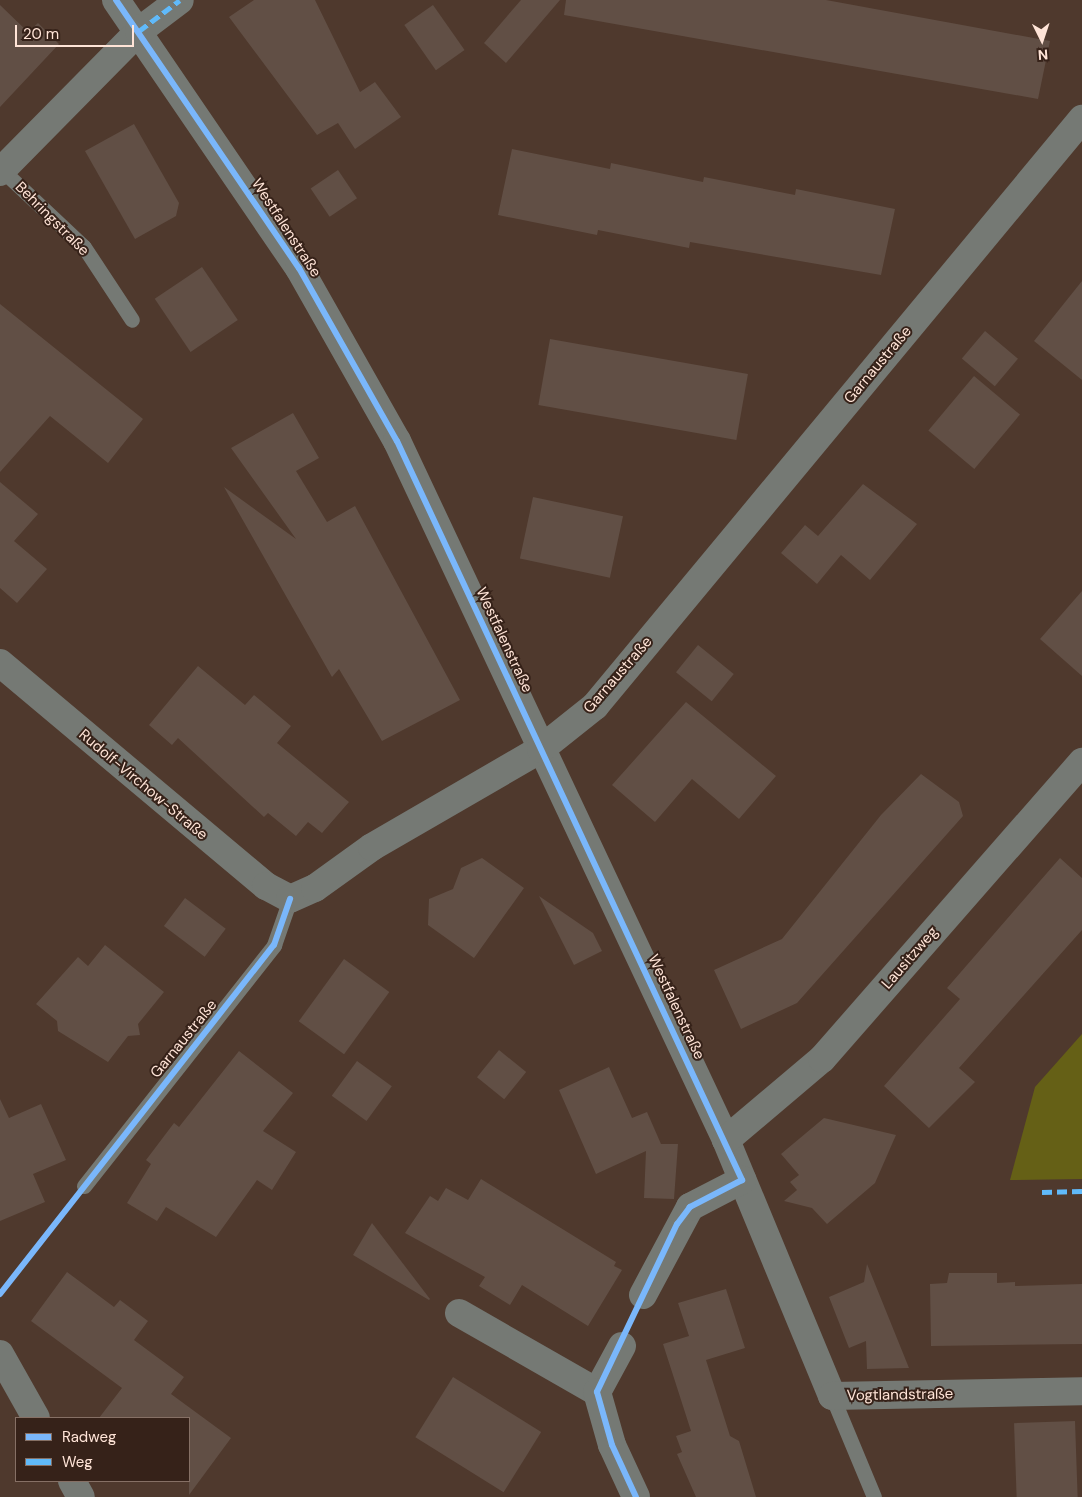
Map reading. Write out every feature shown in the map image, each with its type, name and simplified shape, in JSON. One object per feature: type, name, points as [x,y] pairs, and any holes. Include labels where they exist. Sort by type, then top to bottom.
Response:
[{"type":"street","name":"Westfalenstraße","points":[[116,0],[139,31],[299,268],[386,421],[726,1140],[742,1180]]},
{"type":"street","name":"Behringstraße","points":[[1,171],[139,31],[180,0]]},
{"type":"street","name":"Garnaustraße","points":[[290,900],[541,749],[595,706],[1082,119]]},
{"type":"street","name":"Rudolf-Virchow-Straße","points":[[0,663],[221,852],[290,900]]},
{"type":"street","name":"Lausitzweg","points":[[726,1140],[822,1059],[1082,762]]},
{"type":"street","points":[[643,1295],[690,1207],[742,1180]]},
{"type":"street","name":"Vogtlandstraße","points":[[742,1180],[832,1396],[1082,1391]]},
{"type":"street","points":[[459,1313],[597,1392]]},
{"type":"street","points":[[622,1346],[597,1392],[612,1445],[636,1497]]},
{"type":"street","points":[[0,1354],[35,1417]]},
{"type":"street","points":[[73,1482],[81,1497]]},
{"type":"lane","name":"Behringstraße","points":[[1,171],[84,247],[132,320]]},
{"type":"lane","name":"Garnaustraße","points":[[84,1186],[274,946],[290,900]]},
{"type":"lane","points":[[832,1396],[874,1497]]},
{"type":"shaded area","points":[[1082,1034],[1082,1179],[1010,1180],[1035,1087]]},
{"type":"building","points":[[254,0],[315,0],[360,92],[375,82],[401,117],[355,149],[338,123],[317,135],[229,17]]},
{"type":"building","points":[[521,0],[560,0],[506,63],[484,43]]},
{"type":"building","points":[[566,0],[826,0],[1050,41],[1038,99],[564,15]]},
{"type":"building","points":[[0,5],[28,32],[38,23],[59,44],[0,107]]},
{"type":"building","points":[[433,5],[465,50],[436,70],[404,25]]},
{"type":"building","points":[[134,124],[179,203],[176,216],[135,239],[85,151]]},
{"type":"building","points":[[512,149],[610,169],[611,163],[703,182],[704,177],[795,195],[796,189],[895,209],[881,275],[690,242],[689,248],[598,230],[597,235],[498,215]]},
{"type":"building","points":[[338,170],[357,198],[330,217],[311,188]]},
{"type":"building","points":[[202,267],[238,320],[191,352],[155,299]]},
{"type":"building","points":[[1082,281],[1082,380],[1034,341]]},
{"type":"building","points":[[0,304],[143,419],[108,463],[50,416],[0,472]]},
{"type":"building","points":[[985,331],[1018,359],[995,386],[962,359]]},
{"type":"building","points":[[550,339],[748,374],[736,440],[538,405]]},
{"type":"building","points":[[974,376],[1020,415],[974,469],[928,430]]},
{"type":"building","points":[[293,413],[319,458],[296,471],[327,522],[355,506],[460,700],[382,741],[339,669],[332,677],[224,487],[296,539],[231,448]]},
{"type":"building","points":[[0,482],[38,514],[14,541],[47,569],[17,603],[0,588]]},
{"type":"building","points":[[863,484],[917,524],[870,580],[841,555],[817,584],[781,553],[805,525],[818,536]]},
{"type":"building","points":[[533,497],[623,516],[610,578],[520,559]]},
{"type":"building","points":[[1082,591],[1082,676],[1040,639]]},
{"type":"building","points":[[698,645],[734,674],[712,701],[676,672]]},
{"type":"building","points":[[198,666],[245,705],[254,695],[291,726],[277,743],[349,802],[322,833],[308,822],[296,836],[268,813],[264,817],[178,738],[172,745],[149,725]]},
{"type":"building","points":[[686,702],[776,776],[739,819],[692,779],[655,822],[612,785]]},
{"type":"building","points":[[921,774],[959,802],[963,816],[797,1003],[741,1029],[714,970],[782,939],[881,815]]},
{"type":"building","points":[[482,858],[524,888],[474,958],[428,925],[429,899],[453,889],[461,868]]},
{"type":"building","points":[[1060,858],[1082,878],[1082,930],[959,1068],[975,1082],[929,1128],[884,1086],[960,999],[947,988]]},
{"type":"building","points":[[539,896],[593,933],[602,951],[574,965]]},
{"type":"building","points":[[185,898],[226,929],[205,957],[164,926]]},
{"type":"building","points":[[105,945],[164,992],[138,1024],[140,1035],[128,1036],[108,1062],[58,1031],[57,1021],[36,1004],[78,957],[88,966]]},
{"type":"building","points":[[344,959],[389,992],[344,1054],[299,1021]]},
{"type":"building","points":[[499,1050],[526,1072],[504,1099],[477,1077]]},
{"type":"building","points":[[239,1051],[293,1093],[263,1131],[296,1152],[272,1190],[257,1180],[216,1237],[166,1207],[157,1221],[127,1203],[151,1164],[146,1160],[174,1123],[179,1127]]},
{"type":"building","points":[[357,1061],[392,1086],[367,1121],[332,1096]]},
{"type":"building","points":[[609,1067],[632,1118],[647,1112],[661,1144],[678,1144],[674,1199],[644,1198],[646,1151],[596,1174],[559,1090]]},
{"type":"building","points":[[0,1099],[9,1118],[41,1104],[66,1160],[33,1174],[45,1202],[0,1221]]},
{"type":"building","points":[[824,1118],[896,1135],[875,1183],[827,1224],[812,1208],[784,1201],[797,1190],[790,1182],[799,1175],[781,1154]]},
{"type":"building","points":[[481,1179],[616,1262],[614,1266],[622,1270],[588,1326],[522,1285],[510,1305],[479,1286],[485,1277],[405,1233],[430,1196],[438,1201],[446,1188],[468,1200]]},
{"type":"building","points":[[372,1223],[430,1299],[429,1300],[353,1255]]},
{"type":"building","points":[[867,1264],[909,1368],[867,1369],[866,1341],[849,1348],[829,1297],[864,1282]]},
{"type":"building","points":[[67,1272],[114,1307],[120,1300],[148,1321],[134,1340],[184,1377],[171,1394],[231,1438],[189,1495],[190,1417],[100,1417],[122,1388],[31,1321]]},
{"type":"building","points":[[949,1273],[997,1273],[997,1283],[1015,1282],[1015,1286],[1082,1284],[1082,1344],[931,1346],[930,1284],[947,1283]]},
{"type":"building","points":[[726,1289],[745,1348],[706,1360],[730,1436],[739,1441],[756,1497],[696,1497],[677,1454],[682,1452],[676,1436],[691,1431],[663,1344],[689,1336],[678,1303]]},
{"type":"building","points":[[453,1377],[541,1432],[504,1492],[415,1437]]},
{"type":"building","points":[[1075,1421],[1078,1497],[1017,1497],[1014,1423]]},
{"type":"marked path","points":[[139,31],[180,0]]},
{"type":"marked path","points":[[1042,1192],[1082,1191]]},
{"type":"cycle path","points":[[116,0],[299,268],[397,441],[742,1180],[690,1207],[677,1224],[597,1392],[612,1445],[636,1497]]},
{"type":"cycle path","points":[[0,1294],[274,945],[290,899]]}]
